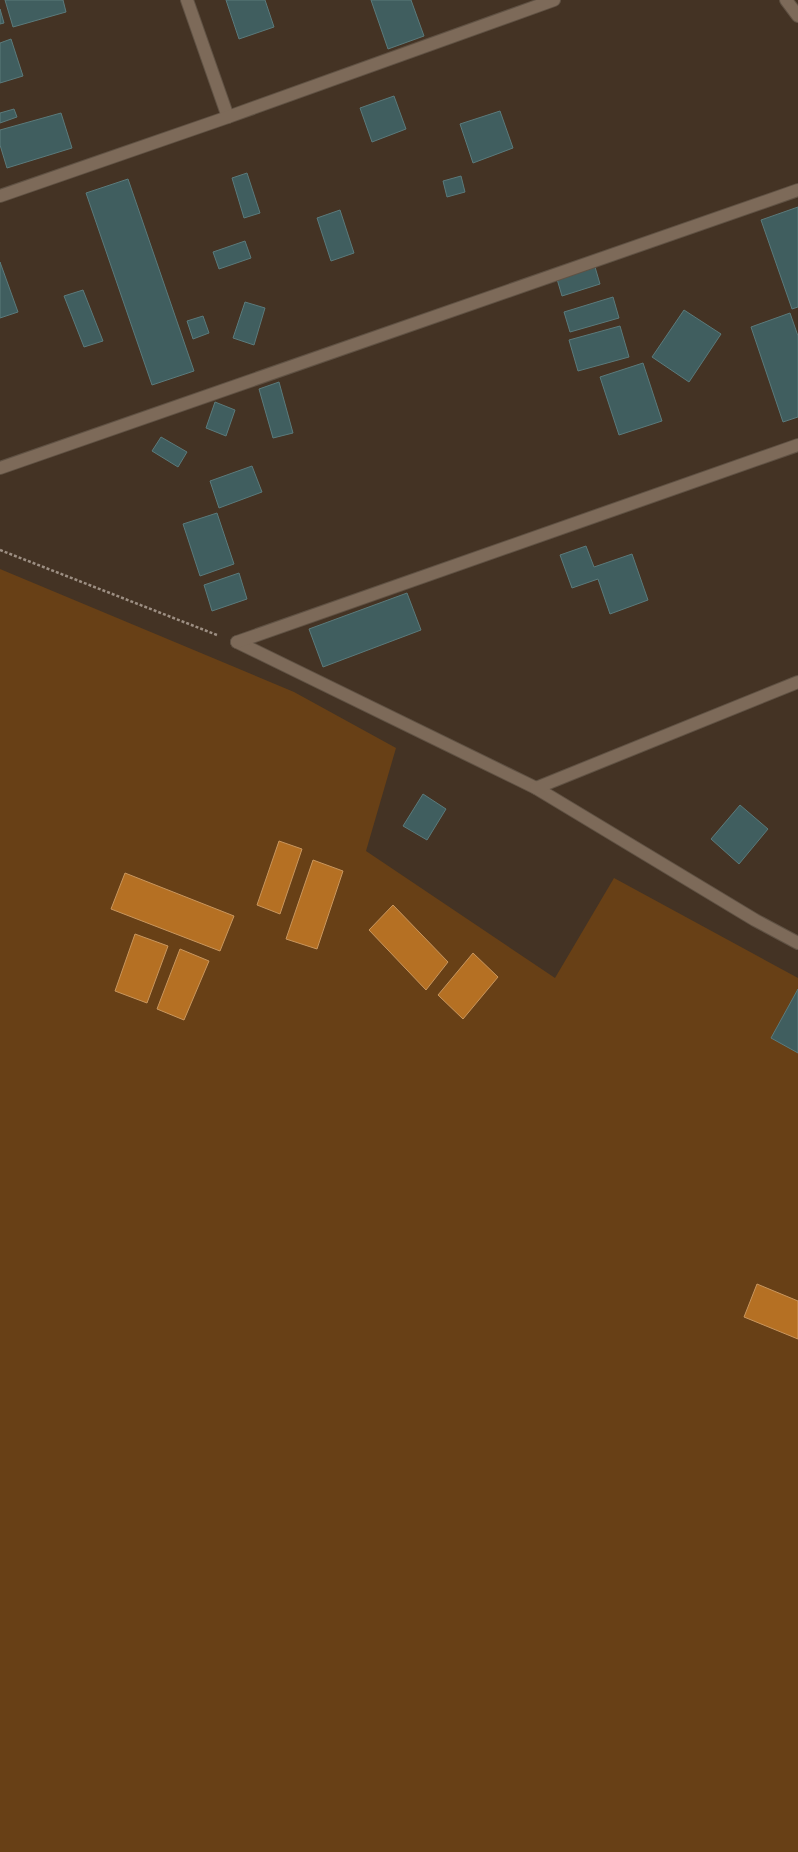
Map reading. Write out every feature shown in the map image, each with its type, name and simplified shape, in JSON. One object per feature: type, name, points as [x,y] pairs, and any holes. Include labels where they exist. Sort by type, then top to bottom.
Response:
[{"type":"street","points":[[187,0],[228,117]]},
{"type":"street","points":[[0,196],[228,117],[554,0]]},
{"type":"street","points":[[786,0],[798,16]]},
{"type":"street","points":[[0,468],[798,190]]},
{"type":"street","points":[[237,642],[798,445]]},
{"type":"street","points":[[237,642],[536,788],[755,920],[798,943]]},
{"type":"street","points":[[536,788],[798,682]]},
{"type":"path","points":[[0,550],[237,642]]},
{"type":"shaded area","points":[[0,569],[294,692],[396,748],[366,851],[555,978],[614,878],[798,978],[798,1852],[0,1852]]},
{"type":"shaded area","points":[[279,841],[302,849],[280,914],[257,905]]},
{"type":"shaded area","points":[[313,860],[343,871],[317,949],[286,939]]},
{"type":"shaded area","points":[[125,873],[234,916],[220,951],[111,909]]},
{"type":"shaded area","points":[[393,905],[448,962],[426,990],[369,930]]},
{"type":"shaded area","points":[[135,934],[168,946],[147,1003],[115,991]]},
{"type":"shaded area","points":[[180,949],[209,961],[184,1020],[157,1009]]},
{"type":"shaded area","points":[[473,953],[498,977],[463,1019],[438,995]]},
{"type":"shaded area","points":[[757,1284],[798,1301],[798,1339],[744,1317]]},
{"type":"building","points":[[5,0],[63,0],[66,12],[13,27]]},
{"type":"building","points":[[226,0],[265,0],[274,27],[239,39]]},
{"type":"building","points":[[371,0],[411,0],[424,36],[388,49]]},
{"type":"building","points":[[0,9],[4,23],[0,24]]},
{"type":"building","points":[[11,39],[23,76],[0,83],[0,43]]},
{"type":"building","points":[[394,96],[406,129],[372,142],[360,108]]},
{"type":"building","points":[[14,109],[17,117],[0,123],[0,113]]},
{"type":"building","points":[[500,111],[513,148],[473,163],[460,124]]},
{"type":"building","points":[[61,113],[72,148],[7,168],[0,145],[0,130]]},
{"type":"building","points":[[247,173],[260,213],[244,218],[232,178]]},
{"type":"building","points":[[461,176],[465,192],[447,197],[443,181]]},
{"type":"building","points":[[128,179],[194,371],[152,385],[86,193]]},
{"type":"building","points":[[798,207],[798,307],[792,309],[761,220]]},
{"type":"building","points":[[340,210],[354,253],[331,261],[317,218]]},
{"type":"building","points":[[245,241],[251,258],[219,269],[213,252]]},
{"type":"building","points":[[0,262],[18,312],[0,318]]},
{"type":"building","points":[[595,267],[600,284],[562,296],[557,279]]},
{"type":"building","points":[[83,290],[103,341],[84,347],[64,296]]},
{"type":"building","points":[[613,297],[619,318],[570,332],[564,312]]},
{"type":"building","points":[[245,302],[265,308],[254,345],[233,338]]},
{"type":"building","points":[[684,310],[721,334],[689,382],[652,357]]},
{"type":"building","points":[[790,313],[798,336],[798,417],[783,422],[751,327]]},
{"type":"building","points":[[203,316],[209,333],[193,339],[187,321]]},
{"type":"building","points":[[620,326],[629,357],[578,371],[569,340]]},
{"type":"building","points":[[643,363],[662,421],[619,435],[600,377]]},
{"type":"building","points":[[279,382],[293,433],[273,438],[259,389]]},
{"type":"building","points":[[215,402],[235,410],[226,436],[206,428]]},
{"type":"building","points":[[161,437],[187,452],[178,467],[152,451]]},
{"type":"building","points":[[252,466],[262,492],[219,508],[210,481]]},
{"type":"building","points":[[217,513],[234,564],[200,576],[183,524]]},
{"type":"building","points":[[586,546],[594,567],[632,554],[648,600],[610,614],[598,579],[572,588],[560,555]]},
{"type":"building","points":[[239,573],[247,599],[212,611],[204,585]]},
{"type":"building","points":[[407,593],[421,630],[323,667],[309,629]]},
{"type":"building","points":[[423,794],[446,809],[427,840],[403,826]]},
{"type":"building","points":[[740,805],[768,829],[739,864],[711,839]]},
{"type":"building","points":[[798,989],[798,1053],[771,1038]]}]
